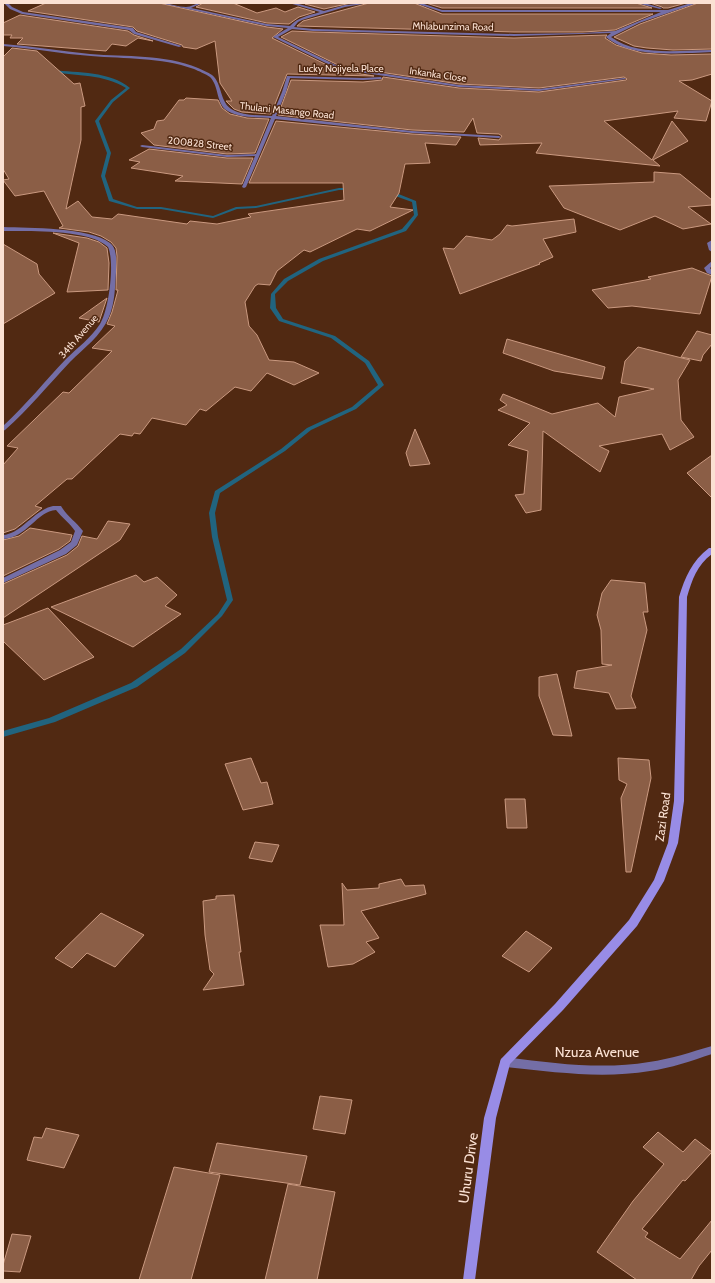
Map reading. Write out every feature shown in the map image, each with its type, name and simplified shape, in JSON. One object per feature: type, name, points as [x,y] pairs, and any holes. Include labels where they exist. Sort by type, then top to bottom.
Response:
[{"type":"street","points":[[6,3],[11,8],[22,13],[132,29],[132,32],[139,35],[180,46]]},
{"type":"street","name":"Mhlabunzima Road","points":[[162,3],[267,25],[291,28],[358,32],[514,35],[615,32],[669,11],[695,3]]},
{"type":"street","points":[[188,8],[200,3]]},
{"type":"street","points":[[291,3],[323,12]]},
{"type":"street","points":[[291,28],[301,19],[345,6],[366,3]]},
{"type":"street","points":[[417,3],[442,11],[669,11]]},
{"type":"street","points":[[639,3],[669,11]]},
{"type":"street","name":"Inkanka Close","points":[[291,28],[275,37],[276,39],[295,46],[339,68],[459,86],[539,90],[624,79]]},
{"type":"street","points":[[615,32],[608,37],[619,44],[633,48],[650,50],[712,51]]},
{"type":"street","name":"Thulani Masango Road","points":[[3,45],[80,54],[173,62],[196,69],[211,76],[224,107],[230,112],[273,118],[412,132],[499,138]]},
{"type":"street","name":"Lucky Nojiyela Place","points":[[273,118],[284,92],[288,77],[363,79],[393,76]]},
{"type":"street","points":[[244,187],[273,118]]},
{"type":"street","name":"200828 Street","points":[[142,146],[227,156],[257,155]]},
{"type":"street","name":"34th Avenue","points":[[3,229],[50,231],[82,235],[108,244],[113,254],[112,291],[106,318],[92,336],[47,383],[32,402],[3,429]]},
{"type":"street","points":[[712,242],[710,243],[712,250]]},
{"type":"street","points":[[712,263],[707,269],[712,273]]},
{"type":"street","points":[[3,537],[18,533],[53,507],[58,508],[79,531],[74,543],[63,552],[3,581]]},
{"type":"street","name":"Zazi Road","points":[[505,1062],[559,1007],[628,928],[659,881],[673,843],[679,801],[683,597],[690,573],[703,556],[712,550]]},
{"type":"street","name":"Nzuza Avenue","points":[[505,1062],[570,1069],[608,1070],[641,1068],[712,1050]]},
{"type":"street","name":"Uhuru Drive","points":[[468,1280],[490,1118],[505,1062]]},
{"type":"building","points":[[46,3],[159,3],[267,27],[283,29],[272,38],[337,70],[374,76],[287,74],[271,114],[242,112],[234,109],[226,101],[232,101],[220,83],[215,41],[196,49],[183,47],[182,45],[137,31],[133,27],[28,11]]},
{"type":"building","points":[[203,3],[233,3],[257,13],[276,8],[285,12],[298,7],[315,12],[299,17],[289,24],[267,23],[196,7]]},
{"type":"building","points":[[351,3],[324,9],[305,4]]},
{"type":"building","points":[[369,3],[414,3],[442,14],[653,14],[615,30],[583,32],[514,32],[297,26],[303,21]]},
{"type":"building","points":[[426,3],[636,3],[652,8],[442,8]]},
{"type":"building","points":[[650,3],[686,3],[663,8]]},
{"type":"building","points":[[698,3],[712,3],[712,49],[673,50],[647,48],[634,46],[614,37],[640,24]]},
{"type":"building","points":[[20,15],[128,31],[134,35],[153,41],[138,38],[126,46],[112,44],[106,51],[17,44],[23,38],[10,38],[12,35],[3,35],[3,23]]},
{"type":"building","points":[[292,31],[514,38],[607,35],[605,38],[616,45],[642,53],[671,55],[712,54],[712,74],[692,80],[679,81],[712,101],[706,121],[674,118],[678,111],[604,121],[652,160],[672,121],[688,141],[653,160],[660,166],[536,153],[542,143],[480,145],[478,138],[499,140],[502,136],[499,134],[477,133],[473,118],[464,132],[412,130],[278,115],[291,80],[363,82],[382,80],[383,77],[459,88],[539,92],[627,79],[624,77],[539,88],[459,84],[340,66],[281,37]]},
{"type":"building","points":[[12,48],[37,51],[74,84],[80,83],[85,106],[81,107],[81,140],[66,209],[78,201],[92,217],[112,219],[118,214],[187,224],[190,221],[217,224],[251,217],[248,214],[344,200],[343,183],[249,183],[276,121],[412,134],[461,137],[456,145],[425,143],[430,163],[405,164],[399,193],[390,207],[413,210],[370,231],[357,229],[310,252],[304,250],[277,271],[270,285],[258,284],[255,286],[245,302],[249,326],[257,335],[269,360],[294,362],[319,373],[294,385],[267,373],[251,391],[235,387],[206,411],[200,409],[186,425],[152,418],[140,434],[134,433],[132,436],[120,434],[72,479],[67,479],[35,506],[42,508],[15,529],[3,533],[3,465],[18,448],[7,446],[63,392],[69,393],[112,351],[92,348],[115,326],[107,324],[118,290],[116,290],[116,248],[111,242],[101,236],[89,232],[59,228],[63,226],[44,191],[15,196],[3,180],[9,179],[3,169],[3,57]]},
{"type":"building","points":[[186,98],[218,100],[222,108],[230,114],[247,118],[269,119],[255,153],[227,154],[154,145],[141,133],[154,129],[157,121],[164,120],[179,100],[184,100]]},
{"type":"building","points":[[149,149],[227,158],[253,158],[242,184],[175,181],[183,176],[131,168],[140,162],[129,160]]},
{"type":"building","points":[[654,172],[680,174],[712,200],[712,205],[688,207],[711,224],[683,229],[655,216],[620,230],[564,208],[549,186],[654,182]]},
{"type":"building","points":[[574,219],[576,232],[543,239],[553,257],[539,263],[540,264],[460,294],[443,248],[454,249],[466,236],[492,240],[500,234],[507,225],[512,226]]},
{"type":"building","points":[[53,233],[87,238],[99,242],[107,248],[109,263],[108,290],[67,292],[79,243]]},
{"type":"building","points":[[3,244],[37,264],[39,274],[55,293],[3,324]]},
{"type":"building","points":[[692,268],[712,276],[700,314],[632,306],[608,308],[592,290],[651,279],[648,277]]},
{"type":"building","points":[[107,298],[99,322],[79,318]]},
{"type":"building","points":[[697,331],[712,335],[712,344],[703,355],[701,361],[681,357]]},
{"type":"building","points":[[507,339],[605,367],[602,379],[554,371],[503,353]]},
{"type":"building","points":[[638,347],[690,360],[678,380],[681,420],[694,437],[670,450],[662,434],[599,446],[609,451],[600,472],[543,431],[541,510],[526,513],[515,495],[524,494],[528,451],[508,445],[530,423],[498,410],[507,405],[500,400],[503,394],[552,414],[598,403],[615,417],[619,397],[654,389],[621,383],[625,361]]},
{"type":"building","points":[[415,429],[430,464],[410,466],[406,453]]},
{"type":"building","points":[[712,455],[712,498],[687,473]]},
{"type":"building","points":[[108,521],[130,524],[120,540],[3,618],[3,584],[67,555],[78,546],[82,536],[97,539]]},
{"type":"building","points":[[30,528],[72,535],[70,541],[59,549],[3,576],[3,540],[19,536]]},
{"type":"building","points":[[136,575],[144,582],[157,577],[177,595],[165,606],[181,614],[133,647],[51,607]]},
{"type":"building","points":[[611,580],[645,583],[648,612],[643,612],[647,630],[631,696],[636,708],[616,709],[609,693],[574,688],[577,671],[612,665],[602,664],[601,630],[597,615],[602,593]]},
{"type":"building","points":[[48,608],[94,657],[44,680],[3,641],[3,625]]},
{"type":"building","points":[[557,674],[572,736],[553,735],[539,696],[539,677]]},
{"type":"building","points":[[251,758],[261,783],[267,782],[273,804],[243,810],[225,764]]},
{"type":"building","points":[[618,758],[649,760],[651,778],[631,872],[626,872],[621,798],[627,784],[619,780]]},
{"type":"building","points":[[505,799],[525,799],[527,828],[507,828]]},
{"type":"building","points":[[255,842],[279,845],[272,862],[249,858]]},
{"type":"building","points":[[401,879],[405,886],[424,885],[426,894],[361,911],[379,938],[366,942],[375,952],[353,964],[328,967],[320,925],[344,925],[342,883],[347,890],[379,888],[379,884]]},
{"type":"building","points":[[234,895],[241,952],[239,952],[244,985],[203,990],[214,974],[210,970],[205,935],[203,901],[216,899],[216,896]]},
{"type":"building","points":[[101,913],[144,935],[115,967],[87,953],[72,968],[55,958]]},
{"type":"building","points":[[526,931],[552,948],[529,972],[502,956]]},
{"type":"building","points":[[320,1096],[352,1100],[345,1134],[313,1129]]},
{"type":"building","points":[[46,1128],[79,1135],[64,1168],[27,1160],[34,1137],[42,1138]]},
{"type":"building","points":[[658,1132],[683,1152],[695,1139],[712,1152],[685,1181],[683,1180],[642,1229],[648,1233],[645,1237],[680,1259],[712,1220],[712,1250],[699,1266],[691,1280],[637,1280],[597,1252],[633,1201],[664,1164],[643,1147]]},
{"type":"building","points":[[217,1143],[307,1156],[300,1185],[209,1172]]},
{"type":"building","points":[[174,1167],[220,1175],[191,1280],[139,1280]]},
{"type":"building","points":[[288,1184],[335,1192],[317,1280],[265,1280]]},
{"type":"building","points":[[12,1234],[31,1236],[20,1272],[3,1271],[3,1265]]},
{"type":"waterway","points":[[53,71],[103,77],[121,83],[128,88],[112,101],[97,121],[109,153],[103,176],[111,200],[137,208],[161,208],[213,217],[236,208],[256,207],[339,189],[351,189]]},
{"type":"waterway","points":[[3,734],[52,720],[134,685],[183,651],[220,615],[230,600],[215,537],[212,513],[217,492],[283,450],[309,429],[354,408],[381,385],[367,362],[333,337],[281,320],[273,308],[273,294],[286,280],[321,260],[404,230],[416,215],[414,201],[389,192]]}]
